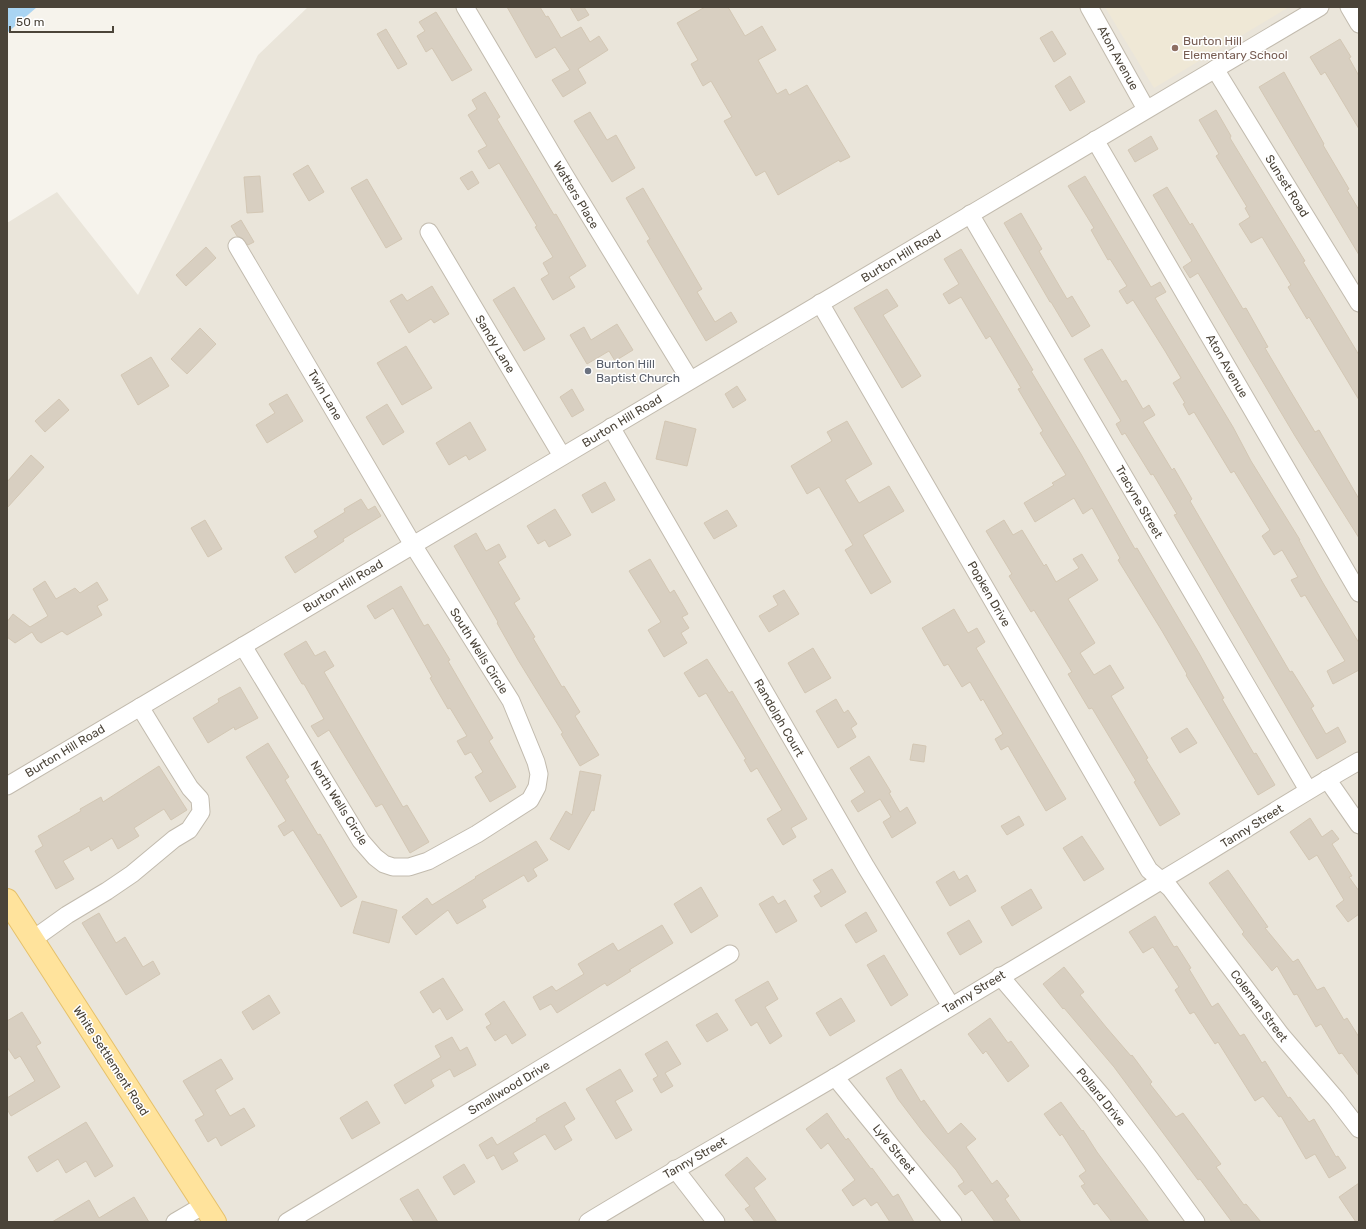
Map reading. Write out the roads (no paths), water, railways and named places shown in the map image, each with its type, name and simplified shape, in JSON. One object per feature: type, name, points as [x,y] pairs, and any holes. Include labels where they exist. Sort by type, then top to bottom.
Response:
[{"type":"main road","name":"White Settlement Road","points":[[7,900],[210,1214]]},
{"type":"street","name":"Watters Place","points":[[465,7],[568,181],[690,380]]},
{"type":"street","name":"Aton Avenue","points":[[1089,7],[1146,109]]},
{"type":"street","name":"Burton Hill Road","points":[[7,786],[1320,7]]},
{"type":"street","points":[[1349,7],[1359,24]]},
{"type":"street","name":"Sunset Road","points":[[1216,69],[1359,303]]},
{"type":"street","name":"Aton Avenue","points":[[1095,140],[1359,593]]},
{"type":"street","name":"Tracyne Street","points":[[970,214],[1308,790]]},
{"type":"street","name":"Sandy Lane","points":[[429,232],[562,456]]},
{"type":"street","name":"Twin Lane","points":[[237,246],[413,545]]},
{"type":"street","name":"Popken Drive","points":[[820,304],[1149,870],[1162,881]]},
{"type":"street","name":"Randolph Court","points":[[611,427],[866,867],[951,1006]]},
{"type":"street","name":"South Wells Circle","points":[[413,545],[511,701],[536,762]]},
{"type":"street","name":"North Wells Circle","points":[[243,646],[361,841],[375,857],[384,864],[393,867],[409,867],[428,861],[477,834],[530,800],[537,787],[539,774],[536,762]]},
{"type":"street","points":[[32,940],[67,915],[132,874],[174,838],[189,830],[201,812],[200,800],[190,788],[140,707]]},
{"type":"street","name":"Tanny Street","points":[[588,1222],[675,1169],[835,1077],[1000,976],[1162,881],[1308,790],[1359,761]]},
{"type":"street","points":[[1327,779],[1359,825]]},
{"type":"street","name":"Coleman Street","points":[[1162,881],[1170,888],[1281,1035],[1336,1099],[1359,1129]]},
{"type":"street","name":"Smallwood Drive","points":[[287,1222],[730,954]]},
{"type":"street","name":"Pollard Drive","points":[[1000,976],[1102,1096],[1196,1222]]},
{"type":"street","name":"Lyle Street","points":[[835,1077],[953,1222]]},
{"type":"street","points":[[675,1169],[716,1222]]},
{"type":"street","points":[[175,1222],[210,1214]]},
{"type":"water","points":[[7,7],[37,7],[7,33]]},
{"type":"place","name":"Burton Hill Elementary School","points":[[1175,48]]},
{"type":"place","name":"Burton Hill Baptist Church","points":[[588,371]]}]
